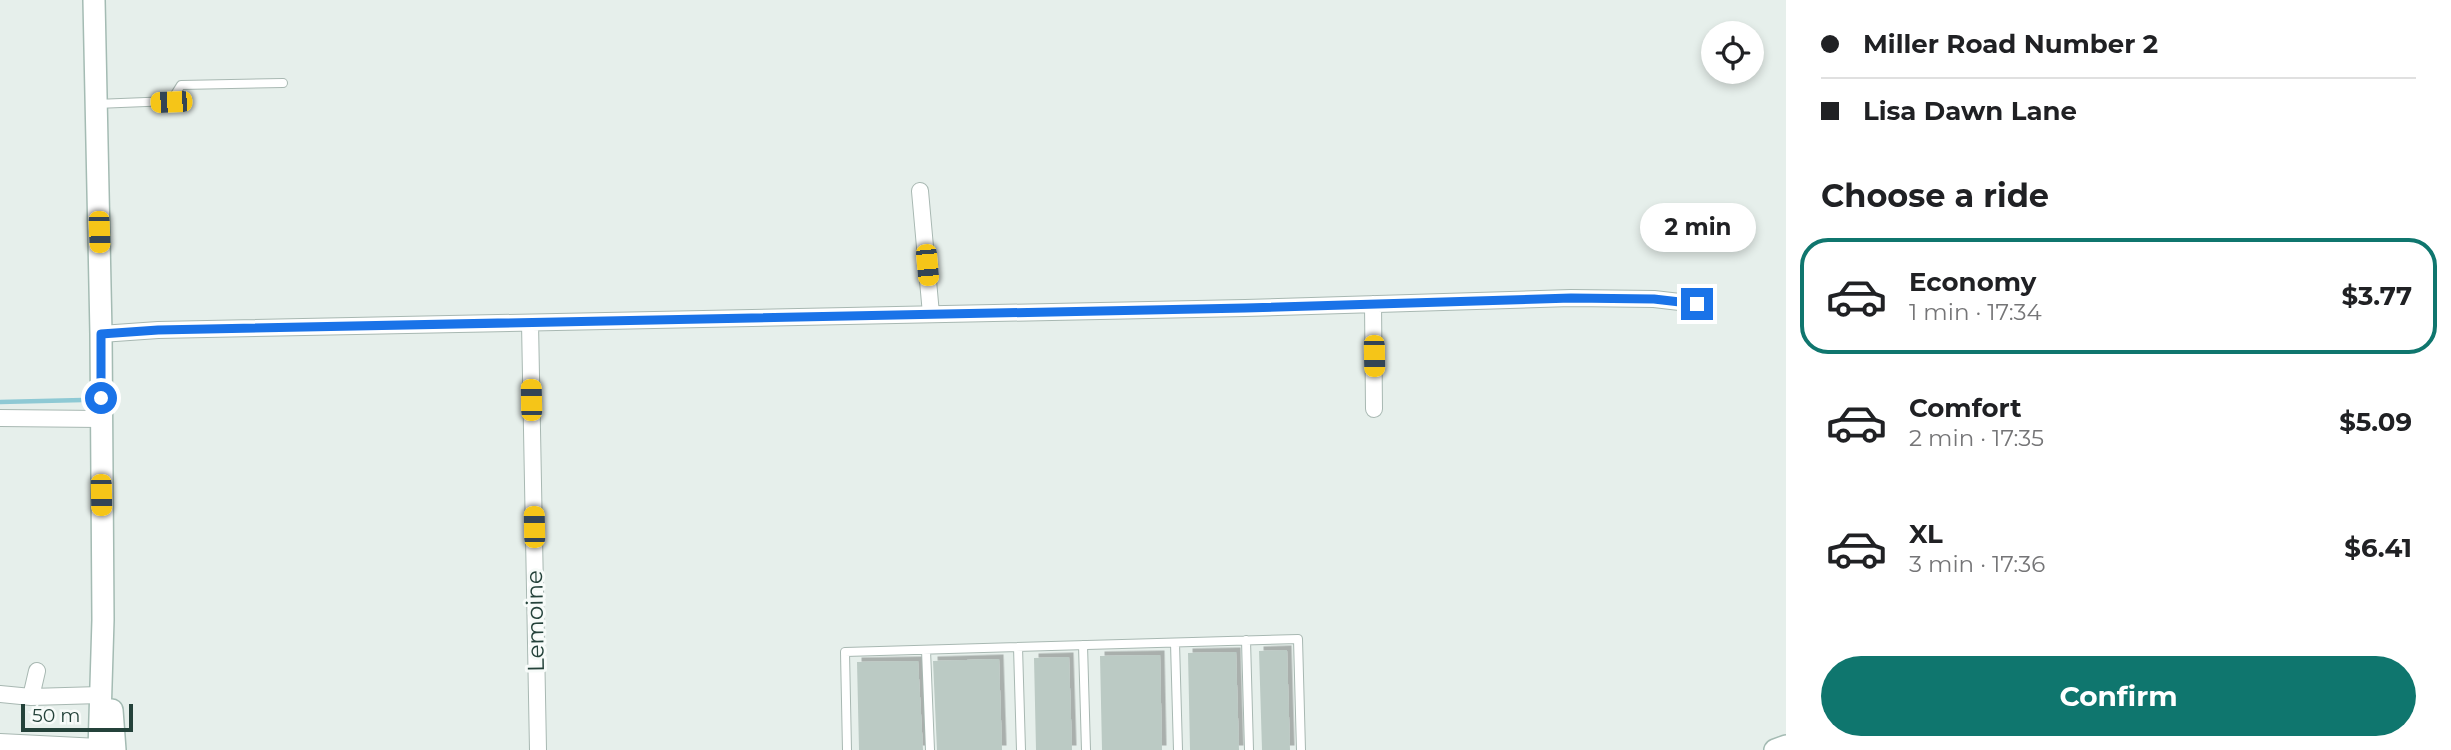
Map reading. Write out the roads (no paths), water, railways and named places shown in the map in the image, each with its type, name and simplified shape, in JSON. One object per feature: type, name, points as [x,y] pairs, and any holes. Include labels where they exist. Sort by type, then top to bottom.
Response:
[{"type":"main road","points":[[94,0],[105,749]]},
{"type":"main road","points":[[103,620],[100,695],[105,749]]},
{"type":"main road","points":[[1775,750],[1786,746]]},
{"type":"street","points":[[920,191],[931,314]]},
{"type":"street","points":[[101,334],[158,330],[1571,298],[1654,299],[1697,304]]},
{"type":"street","points":[[1373,304],[1374,409]]},
{"type":"street","name":"Lemoine","points":[[530,323],[538,750]]},
{"type":"street","points":[[0,418],[100,419]]},
{"type":"street","points":[[31,697],[37,671]]},
{"type":"street","points":[[0,694],[31,697],[100,695]]},
{"type":"street","points":[[0,742],[105,749]]},
{"type":"lane","points":[[96,104],[171,102],[181,85],[283,83]]},
{"type":"lane","points":[[847,750],[845,652],[1298,639],[1301,750]]},
{"type":"lane","points":[[1246,640],[1250,750]]},
{"type":"lane","points":[[1175,643],[1178,750]]},
{"type":"lane","points":[[1083,645],[1086,750]]},
{"type":"lane","points":[[1018,647],[1021,750]]},
{"type":"lane","points":[[926,650],[930,750]]},
{"type":"waterway","points":[[0,402],[83,400]]}]
